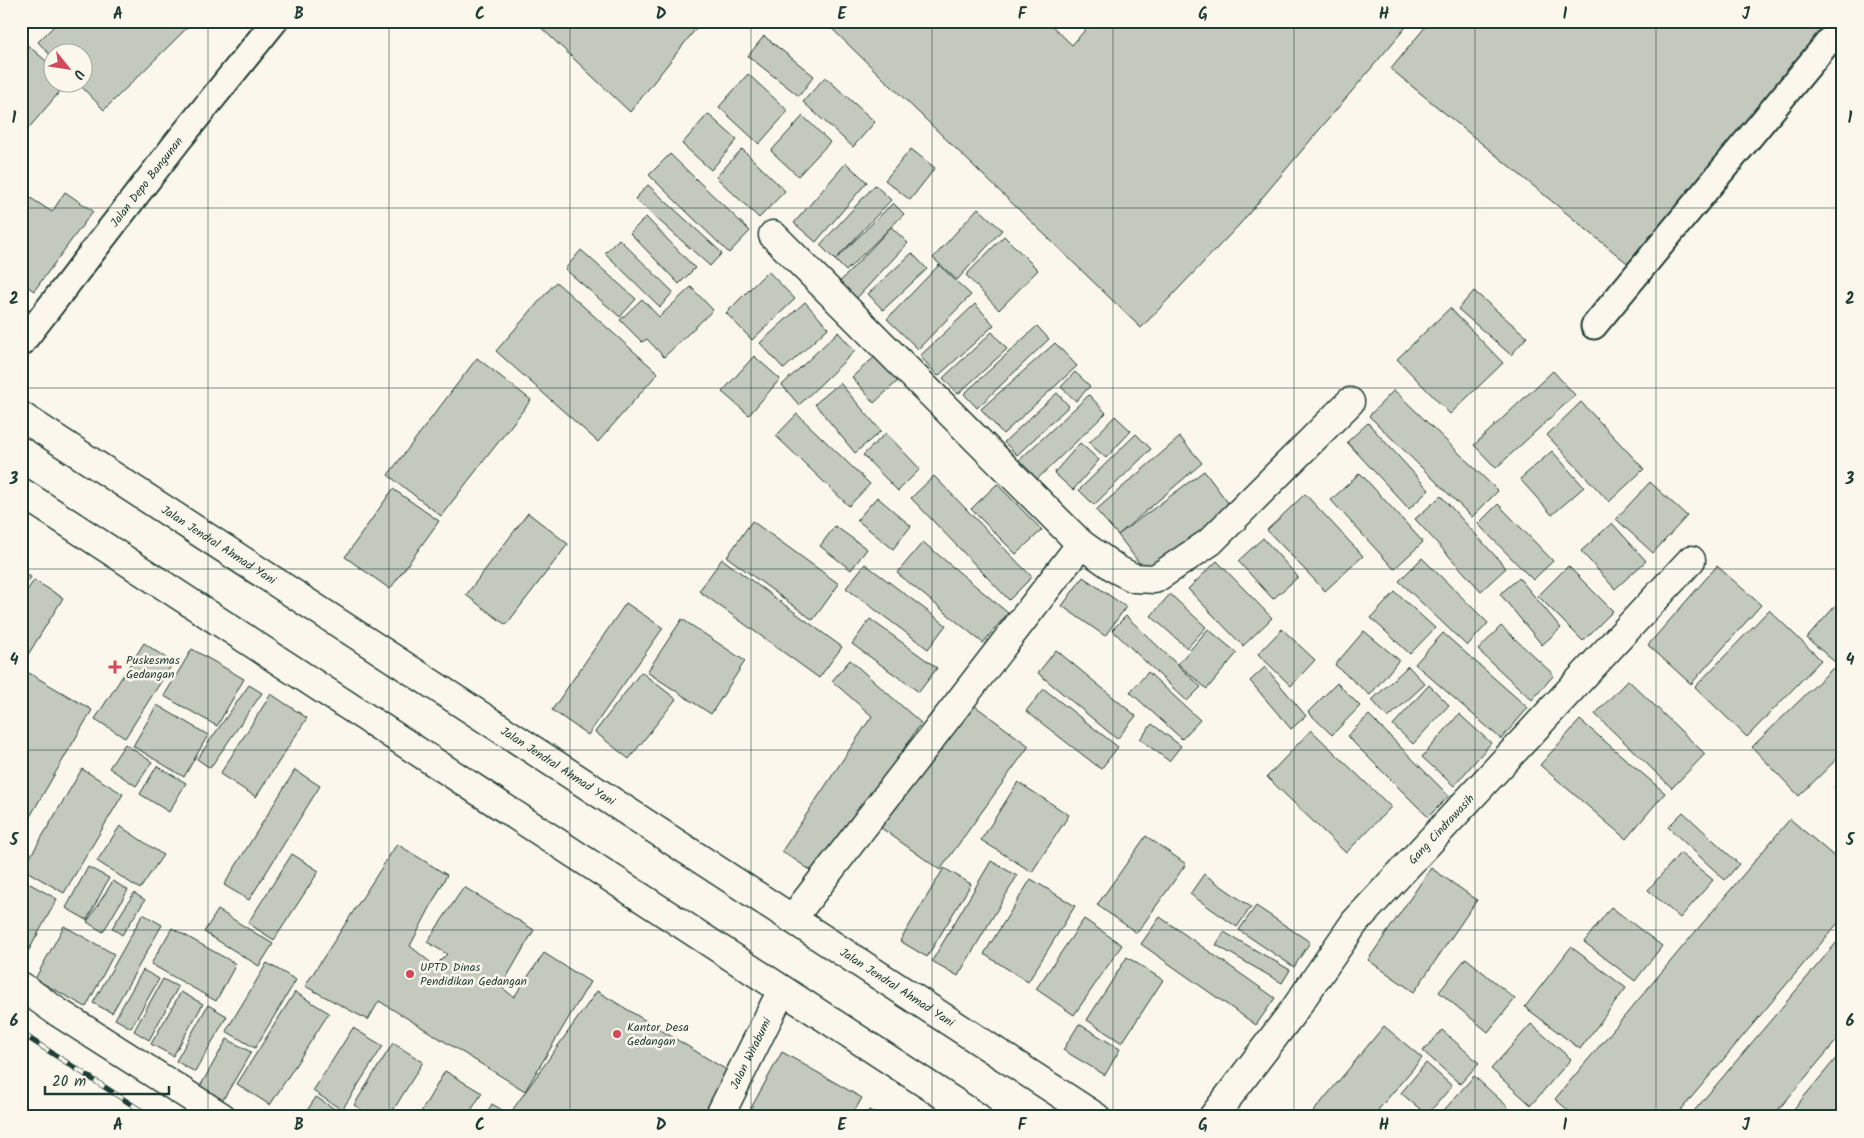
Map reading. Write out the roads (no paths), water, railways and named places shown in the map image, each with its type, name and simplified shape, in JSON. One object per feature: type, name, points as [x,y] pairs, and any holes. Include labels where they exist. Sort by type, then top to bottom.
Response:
[{"type":"main road","points":[[773,235],[1081,544],[1118,570],[1134,578],[1155,579],[1210,542],[1350,402]]},
{"type":"main road","name":"Jalan Jendral Ahmad Yani","points":[[21,416],[1096,1117]]},
{"type":"main road","points":[[21,492],[977,1117]]},
{"type":"main road","points":[[792,919],[1081,544]]},
{"type":"main road","name":"Gang Cindrawasih","points":[[1213,1117],[1292,1013],[1356,922],[1691,560]]},
{"type":"main road","points":[[21,986],[56,1011],[222,1117]]},
{"type":"main road","name":"Jalan Wirabumi","points":[[719,1117],[782,990]]},
{"type":"lane","name":"Jalan Depo Bangunan","points":[[21,344],[178,141],[276,21]]},
{"type":"lane","points":[[1594,326],[1843,24]]},
{"type":"railway","points":[[21,1033],[151,1117]]},
{"type":"place","name":"Puskesmas Gedangan","points":[[115,667]]},
{"type":"place","name":"UPTD Dinas Pendidikan Gedangan","points":[[410,974]]},
{"type":"place","name":"Kantor Desa Gedangan","points":[[617,1034]]}]
